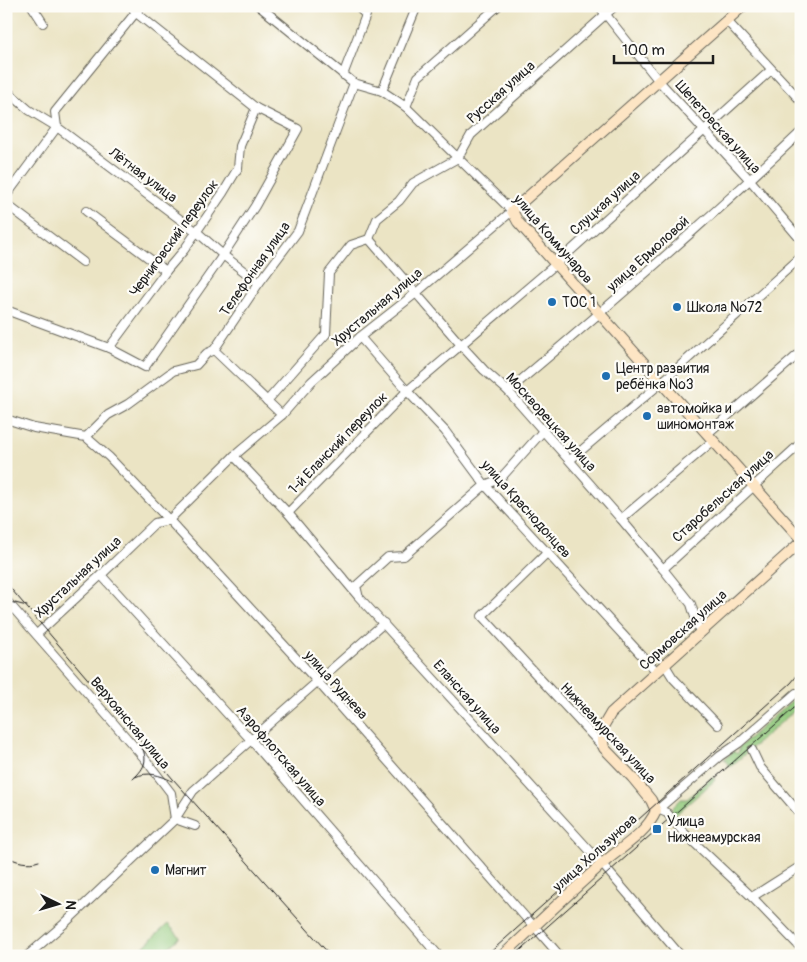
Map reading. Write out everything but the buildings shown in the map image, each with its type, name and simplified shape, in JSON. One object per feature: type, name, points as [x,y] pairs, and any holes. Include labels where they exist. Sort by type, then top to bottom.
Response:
[{"type":"street","points":[[32,6],[43,23]]},
{"type":"street","name":"улица Коммунаров","points":[[259,6],[342,75],[354,83],[382,91],[406,107],[512,211],[518,222],[801,541]]},
{"type":"street","points":[[342,75],[366,15],[357,6]]},
{"type":"street","points":[[382,91],[417,6]]},
{"type":"street","points":[[406,107],[418,76],[498,6]]},
{"type":"street","name":"Шепетовская улица","points":[[599,6],[658,80],[750,180],[801,240]]},
{"type":"street","name":"Русская улица","points":[[458,158],[471,135],[615,6]]},
{"type":"street","name":"Хрустальная улица","points":[[37,634],[155,523],[169,520],[234,456],[282,415],[311,382],[360,337],[416,293],[512,211],[743,6]]},
{"type":"street","points":[[6,196],[57,127],[55,112],[136,8],[256,108],[298,129],[255,206],[145,367],[109,348],[6,310]]},
{"type":"street","points":[[727,21],[801,101]]},
{"type":"street","name":"Слуцкая улица","points":[[407,392],[556,264],[771,70]]},
{"type":"street","name":"Телефонная улица","points":[[86,437],[108,415],[128,404],[173,371],[196,364],[206,353],[214,350],[259,283],[298,231],[354,83]]},
{"type":"street","name":"Лётная улица","points":[[6,90],[29,110],[57,127],[197,232],[259,283]]},
{"type":"street","name":"Черниговский переулок","points":[[109,348],[197,232],[238,168],[240,146],[256,108]]},
{"type":"street","name":"улица Ермоловой","points":[[508,391],[600,314],[801,132]]},
{"type":"street","points":[[267,401],[326,334],[329,274],[351,245],[369,239],[377,219],[400,201],[413,183],[458,158]]},
{"type":"street","points":[[6,204],[83,262]]},
{"type":"street","points":[[86,211],[166,271]]},
{"type":"street","name":"Москворецкая улица","points":[[369,239],[461,345],[484,370],[508,391],[570,460],[663,568],[691,604],[700,633]]},
{"type":"street","points":[[570,460],[662,383],[801,257]]},
{"type":"street","name":"улица Краснодонцев","points":[[360,337],[407,392],[445,431],[485,485],[718,725]]},
{"type":"street","points":[[214,350],[282,415]]},
{"type":"street","points":[[621,519],[801,352]]},
{"type":"street","name":"1-й Еланский переулок","points":[[288,513],[407,392]]},
{"type":"street","points":[[6,419],[34,428],[86,437]]},
{"type":"street","points":[[358,596],[356,586],[388,557],[404,556],[485,485],[500,479],[543,431]]},
{"type":"street","name":"улица Руднева","points":[[86,437],[109,457],[169,520],[318,682],[560,956]]},
{"type":"street","name":"Старобельская улица","points":[[663,568],[801,443]]},
{"type":"street","name":"Еланская улица","points":[[234,456],[288,513],[358,596],[602,864],[681,956]]},
{"type":"street","name":"Сормовская улица","points":[[604,748],[601,730],[612,713],[801,541]]},
{"type":"street","name":"Нижнеамурская улица","points":[[548,552],[482,616],[632,776],[651,800],[656,811],[660,810],[666,813],[801,948]]},
{"type":"street","name":"Аэрофлотская улица","points":[[101,575],[252,740],[439,956]]},
{"type":"street","name":"Верхоянская улица","points":[[6,600],[145,759],[171,792],[175,819]]},
{"type":"street","points":[[27,956],[64,924],[175,819],[193,791],[384,624]]},
{"type":"street","name":"улица Хользунова","points":[[502,956],[645,827],[656,811],[798,693]]},
{"type":"street","points":[[752,750],[760,767],[801,815]]},
{"type":"street","points":[[175,819],[195,826]]},
{"type":"street","points":[[752,897],[801,866]]},
{"type":"green space","points":[[801,695],[801,705],[730,767],[724,759],[734,751],[737,754],[739,747],[797,696]]},
{"type":"green space","points":[[713,777],[715,780],[673,817],[671,810],[681,799],[687,799]]},
{"type":"green space","points":[[168,924],[180,937],[159,956],[151,956],[143,947]]},
{"type":"tram line","points":[[6,583],[173,779],[331,956]]},
{"type":"tram line","points":[[6,602],[27,606]]},
{"type":"tram line","points":[[486,956],[791,683],[796,677],[801,661]]},
{"type":"tram line","points":[[514,956],[801,702]]},
{"type":"tram line","points":[[133,779],[141,771],[145,759],[141,744]]},
{"type":"tram line","points":[[135,777],[154,774],[172,781]]},
{"type":"tram line","points":[[6,856],[22,862],[31,863],[39,861]]},
{"type":"place","name":"ТОС 1","points":[[552,302]]},
{"type":"place","name":"Школа №72","points":[[677,307]]},
{"type":"place","name":"Центр развития ребёнка №3","points":[[606,376]]},
{"type":"place","name":"автомойка и шиномонтаж","points":[[647,416]]},
{"type":"place","name":"Улица Нижнеамурская","points":[[657,829]]},
{"type":"place","name":"Магнит","points":[[155,870]]}]
